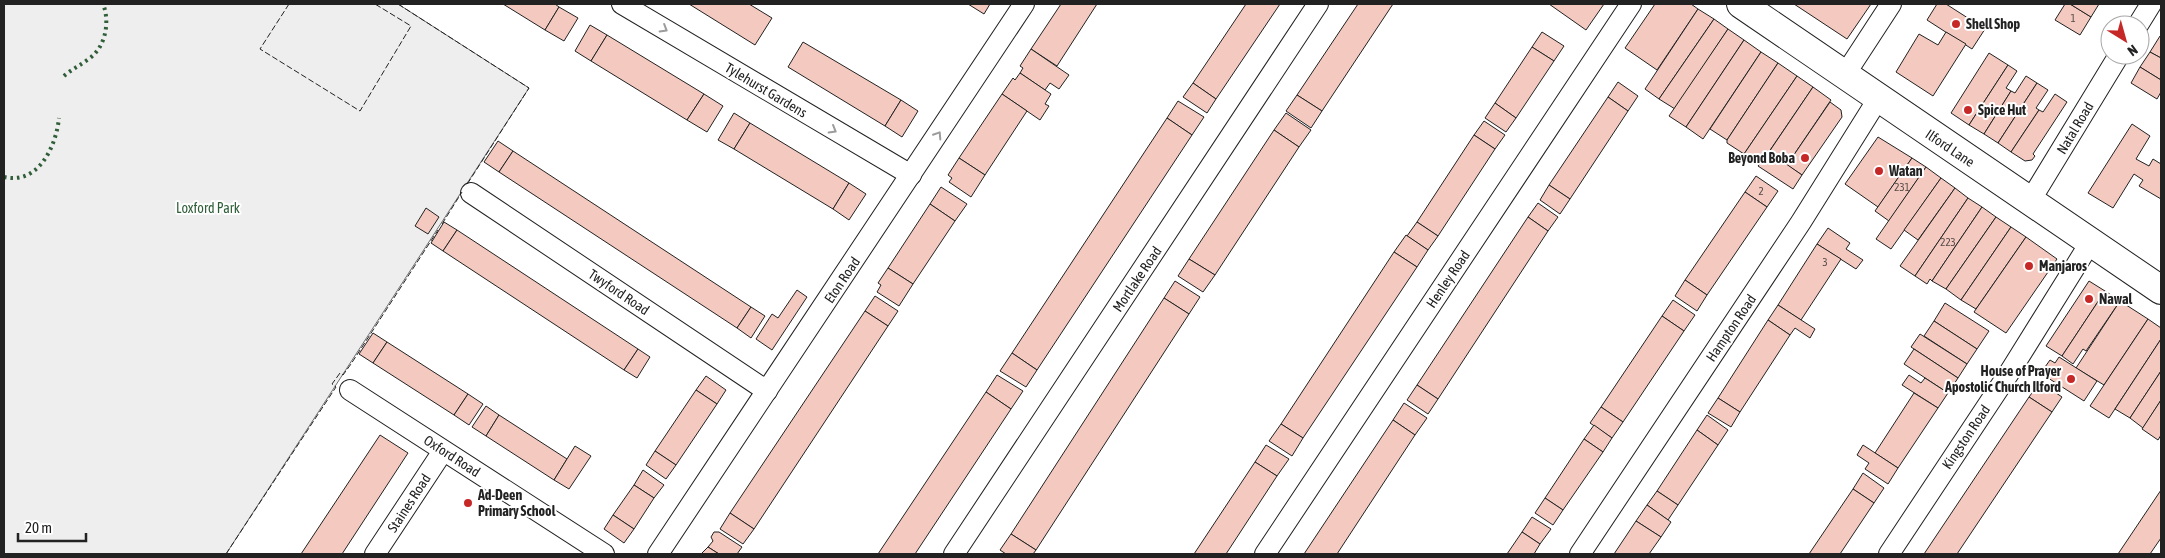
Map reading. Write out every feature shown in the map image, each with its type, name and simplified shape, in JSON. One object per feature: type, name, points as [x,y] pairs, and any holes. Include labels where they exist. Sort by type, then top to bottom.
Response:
[{"type":"main road","name":"Ilford Lane","points":[[1741,4],[1844,76],[2161,290]]},
{"type":"street","name":"Tylehurst Gardens","points":[[622,4],[911,176]]},
{"type":"street","name":"Eton Road","points":[[658,554],[1024,4]]},
{"type":"street","name":"Mortlake Road","points":[[954,554],[1318,4]]},
{"type":"street","name":"Henley Road","points":[[1265,554],[1631,4]]},
{"type":"street","points":[[1844,76],[1891,4]]},
{"type":"street","points":[[2144,15],[2150,4]]},
{"type":"street","name":"Natal Road","points":[[2030,201],[2113,65]]},
{"type":"street","name":"Hampton Road","points":[[1580,554],[1801,222],[1878,99]]},
{"type":"street","name":"Twyford Road","points":[[471,193],[767,391]]},
{"type":"street","name":"Kingston Road","points":[[1888,554],[2009,373],[2090,243]]},
{"type":"street","name":"Oxford Road","points":[[350,390],[604,554]]},
{"type":"street","name":"Staines Road","points":[[375,554],[443,451]]},
{"type":"green space","name":"Loxford Park","points":[[4,4],[398,4],[529,88],[226,554],[4,554]]},
{"type":"building","points":[[503,4],[555,4],[559,7],[545,30]]},
{"type":"building","points":[[689,4],[749,4],[772,18],[755,45]]},
{"type":"building","points":[[968,4],[990,4],[984,14]]},
{"type":"building","points":[[1061,4],[1097,4],[1057,66],[1031,49]]},
{"type":"building","points":[[1246,4],[1280,4],[1216,99],[1193,83]]},
{"type":"building","points":[[1358,4],[1393,4],[1322,111],[1297,95]]},
{"type":"building","points":[[1549,4],[1604,4],[1586,30]]},
{"type":"building","points":[[1655,4],[1691,4],[1698,9],[1657,70],[1625,48]]},
{"type":"building","points":[[1794,4],[1871,4],[1847,39]]},
{"type":"building","name":"Shell Shop","points":[[1937,4],[1946,4],[1985,29],[1972,49],[1927,20]]},
{"type":"building","points":[[2065,4],[2070,4],[2091,17],[2080,35],[2055,20]]},
{"type":"building","points":[[2070,4],[2099,4],[2091,17]]},
{"type":"building","points":[[559,7],[578,18],[564,41],[545,30]]},
{"type":"building","points":[[1698,9],[1714,19],[1659,99],[1645,89]]},
{"type":"building","points":[[1714,19],[1728,29],[1675,109],[1659,99]]},
{"type":"building","points":[[590,25],[607,35],[591,61],[575,51]]},
{"type":"building","points":[[1728,29],[1744,40],[1686,127],[1669,116]]},
{"type":"building","points":[[1542,32],[1564,46],[1554,61],[1532,47]]},
{"type":"building","points":[[1946,32],[1966,44],[1933,96],[1896,72],[1919,34],[1938,45]]},
{"type":"building","points":[[607,35],[704,94],[687,120],[591,61]]},
{"type":"building","points":[[2160,36],[2161,58],[2150,52]]},
{"type":"building","points":[[1744,40],[1761,52],[1703,139],[1686,127]]},
{"type":"building","points":[[803,42],[901,100],[885,126],[788,67]]},
{"type":"building","points":[[1532,47],[1554,61],[1516,118],[1495,103]]},
{"type":"building","points":[[1031,49],[1069,75],[1059,89],[1050,83],[1045,90],[1020,73],[1023,68],[1020,66]]},
{"type":"building","points":[[1761,52],[1778,63],[1727,140],[1710,129]]},
{"type":"building","points":[[2150,52],[2161,58],[2161,80],[2140,67],[2141,65],[2150,65]]},
{"type":"building","points":[[1989,53],[2008,65],[1969,125],[1951,113]]},
{"type":"building","points":[[1778,63],[1797,76],[1744,154],[1727,143],[1727,140]]},
{"type":"building","points":[[2008,65],[2017,71],[2006,88],[2011,91],[1984,134],[1969,125]]},
{"type":"building","points":[[2140,67],[2161,80],[2161,92],[2157,99],[2131,83]]},
{"type":"building","points":[[1020,73],[1051,94],[1045,104],[1049,106],[1040,120],[1002,94],[1013,78],[1015,80]]},
{"type":"building","points":[[1797,76],[1813,87],[1760,165],[1744,154]]},
{"type":"building","points":[[2026,76],[2037,83],[1998,143],[1984,134],[2011,91],[2015,93]]},
{"type":"building","points":[[1618,82],[1638,96],[1628,111],[1608,97]]},
{"type":"building","points":[[1193,83],[1216,99],[1207,113],[1183,97]]},
{"type":"building","points":[[2037,83],[2048,90],[2036,108],[2039,110],[2011,152],[1998,143]]},
{"type":"building","points":[[1813,87],[1831,100],[1787,165],[1769,152]]},
{"type":"building","points":[[704,94],[723,106],[707,132],[687,120]]},
{"type":"building","points":[[1002,94],[1027,111],[985,175],[959,158]]},
{"type":"building","points":[[2055,94],[2067,102],[2033,154],[2035,156],[2032,160],[2025,161],[2011,152],[2039,110],[2043,112]]},
{"type":"building","points":[[1297,95],[1322,111],[1311,128],[1286,111]]},
{"type":"building","points":[[1608,97],[1628,111],[1570,199],[1549,185]]},
{"type":"building","points":[[901,100],[918,111],[902,137],[885,126]]},
{"type":"building","points":[[1178,101],[1204,117],[1192,135],[1167,118]]},
{"type":"building","points":[[1830,102],[1841,110],[1842,117],[1802,175],[1787,165]]},
{"type":"building","points":[[1495,103],[1516,118],[1506,132],[1485,118]]},
{"type":"building","points":[[734,113],[750,123],[734,149],[718,140]]},
{"type":"building","points":[[1286,113],[1311,130],[1299,147],[1274,130]]},
{"type":"building","points":[[1167,118],[1192,135],[1037,370],[1012,353]]},
{"type":"building","points":[[1484,121],[1505,135],[1495,149],[1474,135]]},
{"type":"building","points":[[750,123],[849,183],[833,209],[734,149]]},
{"type":"building","points":[[2132,124],[2150,136],[2136,159],[2149,166],[2153,159],[2161,164],[2161,199],[2139,186],[2143,180],[2134,174],[2113,208],[2088,193]]},
{"type":"building","points":[[1274,130],[1299,147],[1215,275],[1189,259]]},
{"type":"building","points":[[1474,135],[1495,149],[1438,236],[1417,222]]},
{"type":"building","points":[[1878,137],[1912,158],[1878,207],[1845,184]]},
{"type":"building","points":[[498,141],[513,151],[499,172],[484,162]]},
{"type":"building","points":[[513,151],[751,307],[737,328],[499,172]]},
{"type":"building","points":[[1769,152],[1802,175],[1793,189],[1758,166]]},
{"type":"building","points":[[959,158],[985,175],[971,197],[949,182],[952,178],[948,175]]},
{"type":"building","points":[[1912,158],[1926,167],[1889,221],[1875,211]]},
{"type":"building","points":[[1926,167],[1941,178],[1891,249],[1876,239]]},
{"type":"building","points":[[1756,176],[1778,191],[1767,207],[1745,192]]},
{"type":"building","points":[[1941,178],[1955,188],[1918,240],[1904,230]]},
{"type":"building","points":[[849,183],[866,194],[849,220],[833,209]]},
{"type":"building","points":[[1549,185],[1570,199],[1560,214],[1540,200]]},
{"type":"building","points":[[941,187],[967,204],[955,221],[930,204]]},
{"type":"building","points":[[1955,188],[1968,198],[1915,276],[1900,266]]},
{"type":"building","points":[[1745,192],[1767,207],[1707,295],[1685,280]]},
{"type":"building","points":[[1968,198],[1982,207],[1932,281],[1930,279],[1927,284],[1915,276]]},
{"type":"building","points":[[1538,203],[1558,217],[1548,231],[1528,217]]},
{"type":"building","points":[[930,204],[955,221],[913,284],[888,268]]},
{"type":"building","points":[[1982,207],[1996,217],[1946,289],[1932,281]]},
{"type":"building","points":[[426,208],[439,217],[428,234],[415,226]]},
{"type":"building","points":[[1528,217],[1548,231],[1438,399],[1417,385]]},
{"type":"building","points":[[1996,217],[2011,227],[1961,300],[1946,289]]},
{"type":"building","points":[[444,222],[457,230],[443,251],[431,243]]},
{"type":"building","points":[[1417,222],[1438,236],[1428,250],[1407,236]]},
{"type":"building","points":[[2011,227],[2026,237],[1976,309],[1961,300]]},
{"type":"building","points":[[1828,228],[1850,243],[1846,249],[1863,260],[1856,269],[1817,244]]},
{"type":"building","points":[[457,230],[638,349],[624,370],[443,251]]},
{"type":"building","points":[[1406,235],[1428,250],[1417,267],[1394,252]]},
{"type":"building","points":[[2026,237],[2057,259],[2006,333],[1974,312]]},
{"type":"building","points":[[1817,244],[1841,259],[1801,320],[1778,305]]},
{"type":"building","points":[[1394,252],[1417,267],[1303,438],[1281,424]]},
{"type":"building","points":[[1189,259],[1215,275],[1203,292],[1178,276]]},
{"type":"building","points":[[888,268],[913,284],[899,306],[877,292],[881,285],[878,283]]},
{"type":"building","points":[[1685,280],[1707,295],[1697,311],[1675,296]]},
{"type":"building","points":[[1175,281],[1200,297],[1189,314],[1164,298]]},
{"type":"building","points":[[2089,281],[2105,291],[2062,356],[2046,346]]},
{"type":"building","points":[[797,290],[807,297],[772,350],[756,339],[772,314],[778,318]]},
{"type":"building","points":[[2105,291],[2120,301],[2086,351],[2083,349],[2073,364],[2062,356]]},
{"type":"building","points":[[875,296],[898,311],[888,326],[865,311]]},
{"type":"building","points":[[1164,298],[1189,314],[1036,550],[1011,534]]},
{"type":"building","points":[[1673,300],[1695,315],[1684,331],[1662,316]]},
{"type":"building","points":[[2120,301],[2148,319],[2104,385],[2076,368]]},
{"type":"building","points":[[1945,303],[1989,331],[1977,349],[1934,321]]},
{"type":"building","points":[[1778,305],[1815,329],[1810,338],[1795,328],[1790,335],[1768,320]]},
{"type":"building","points":[[751,307],[765,316],[751,338],[737,328]]},
{"type":"building","points":[[865,311],[888,326],[754,529],[730,513]]},
{"type":"building","points":[[1662,316],[1684,331],[1623,422],[1601,407]]},
{"type":"building","points":[[2148,319],[2161,328],[2161,339],[2109,418],[2090,406]]},
{"type":"building","points":[[1768,320],[1790,335],[1740,412],[1718,398]]},
{"type":"building","points":[[1934,321],[1977,349],[1967,364],[1924,336]]},
{"type":"building","points":[[373,333],[387,342],[373,363],[359,354]]},
{"type":"building","points":[[1920,334],[1967,364],[1958,378],[1911,347]]},
{"type":"building","points":[[2161,339],[2161,371],[2130,418],[2115,409]]},
{"type":"building","points":[[387,342],[468,394],[454,415],[373,363]]},
{"type":"building","points":[[638,349],[650,357],[637,378],[624,370]]},
{"type":"building","points":[[1914,349],[1958,378],[1948,393],[1904,364]]},
{"type":"building","points":[[1012,353],[1037,370],[1026,387],[1000,371]]},
{"type":"building","name":"House of Prayer Apostolic Church Ilford","points":[[2059,357],[2097,381],[2084,401],[2045,376],[2049,369],[2045,367],[2050,360],[2055,363]]},
{"type":"building","points":[[2161,371],[2161,400],[2143,428],[2130,418]]},
{"type":"building","points":[[997,375],[1023,391],[1011,409],[986,392]]},
{"type":"building","points":[[1909,375],[1921,383],[1925,378],[1948,393],[1938,408],[1902,385]]},
{"type":"building","points":[[706,376],[726,390],[717,404],[696,390]]},
{"type":"building","points":[[2040,382],[2062,397],[2052,412],[2029,397]]},
{"type":"building","points":[[1417,385],[1438,399],[1428,414],[1407,400]]},
{"type":"building","points":[[696,390],[717,404],[676,465],[655,451]]},
{"type":"building","points":[[986,392],[1011,409],[915,554],[878,554]]},
{"type":"building","points":[[1914,393],[1938,408],[1898,468],[1875,453]]},
{"type":"building","points":[[468,394],[483,404],[469,425],[454,415]]},
{"type":"building","points":[[2029,397],[2052,412],[1957,554],[1924,554]]},
{"type":"building","points":[[1718,398],[1740,412],[1731,427],[1708,413]]},
{"type":"building","points":[[2161,400],[2161,435],[2158,440],[2142,429]]},
{"type":"building","points":[[1404,403],[1427,418],[1415,435],[1393,420]]},
{"type":"building","points":[[486,406],[499,415],[486,436],[472,427]]},
{"type":"building","points":[[1601,407],[1623,422],[1612,438],[1590,423]]},
{"type":"building","points":[[499,415],[567,459],[554,480],[486,436]]},
{"type":"building","points":[[1707,415],[1728,430],[1718,445],[1697,430]]},
{"type":"building","points":[[1393,420],[1415,435],[1337,554],[1304,554]]},
{"type":"building","points":[[1281,424],[1303,438],[1292,456],[1269,441]]},
{"type":"building","points":[[1594,425],[1612,438],[1603,452],[1584,439]]},
{"type":"building","points":[[1697,430],[1718,445],[1678,505],[1657,491]]},
{"type":"building","points":[[380,435],[408,453],[342,554],[301,554]]},
{"type":"building","points":[[1584,439],[1603,452],[1563,510],[1545,498]]},
{"type":"building","points":[[1266,445],[1289,459],[1277,476],[1255,462]]},
{"type":"building","points":[[1863,445],[1898,468],[1888,484],[1865,469],[1869,463],[1857,455]]},
{"type":"building","points":[[575,446],[591,456],[569,489],[554,480]]},
{"type":"building","points":[[655,451],[676,465],[666,479],[646,465]]},
{"type":"building","points":[[1255,462],[1277,476],[1226,554],[1194,554]]},
{"type":"building","points":[[643,470],[664,485],[654,498],[634,485]]},
{"type":"building","points":[[1863,473],[1884,488],[1874,503],[1853,489]]},
{"type":"building","points":[[634,485],[654,498],[634,529],[613,515]]},
{"type":"building","points":[[1853,489],[1874,503],[1840,554],[1809,554]]},
{"type":"building","points":[[2161,490],[2161,538],[2150,554],[2118,554]]},
{"type":"building","points":[[1657,491],[1678,505],[1668,520],[1647,505]]},
{"type":"building","points":[[1545,498],[1563,510],[1553,525],[1535,513]]},
{"type":"building","points":[[1647,505],[1671,522],[1661,537],[1636,521]]},
{"type":"building","points":[[730,513],[754,529],[743,544],[720,529]]},
{"type":"building","points":[[613,515],[634,529],[624,543],[604,529]]},
{"type":"building","points":[[1532,517],[1551,529],[1540,544],[1522,532]]},
{"type":"building","points":[[1636,521],[1661,537],[1649,554],[1614,554]]},
{"type":"building","points":[[714,532],[719,532],[742,547],[737,554],[719,554],[708,547],[713,541],[711,537]]},
{"type":"building","points":[[1522,532],[1540,544],[1534,554],[1507,554]]},
{"type":"building","points":[[1011,534],[1036,550],[1033,554],[1006,554],[1000,550]]},
{"type":"building","points":[[708,547],[719,554],[701,554]]},
{"type":"hedge","points":[[64,76],[90,58],[100,47],[106,25],[103,4]]},
{"type":"hedge","points":[[4,177],[16,178],[27,175],[44,161],[54,140],[59,118]]},
{"type":"fence","points":[[289,4],[260,49],[360,111],[411,26],[375,4]]},
{"type":"fence","points":[[398,4],[529,88],[466,186]]},
{"type":"fence","points":[[442,224],[462,192]]},
{"type":"fence","points":[[226,554],[336,387],[332,384],[340,373],[343,375],[351,364],[438,230]]},
{"type":"place","name":"Shell Shop","points":[[1956,24]]},
{"type":"place","name":"Spice Hut","points":[[1968,110]]},
{"type":"place","name":"Beyond Boba","points":[[1805,158]]},
{"type":"place","name":"Watan","points":[[1879,171]]},
{"type":"place","name":"Manjaros","points":[[2029,266]]},
{"type":"place","name":"Nawal","points":[[2089,299]]},
{"type":"place","name":"House of Prayer Apostolic Church Ilford","points":[[2071,379]]},
{"type":"place","name":"Ad-Deen Primary School","points":[[468,503]]}]
